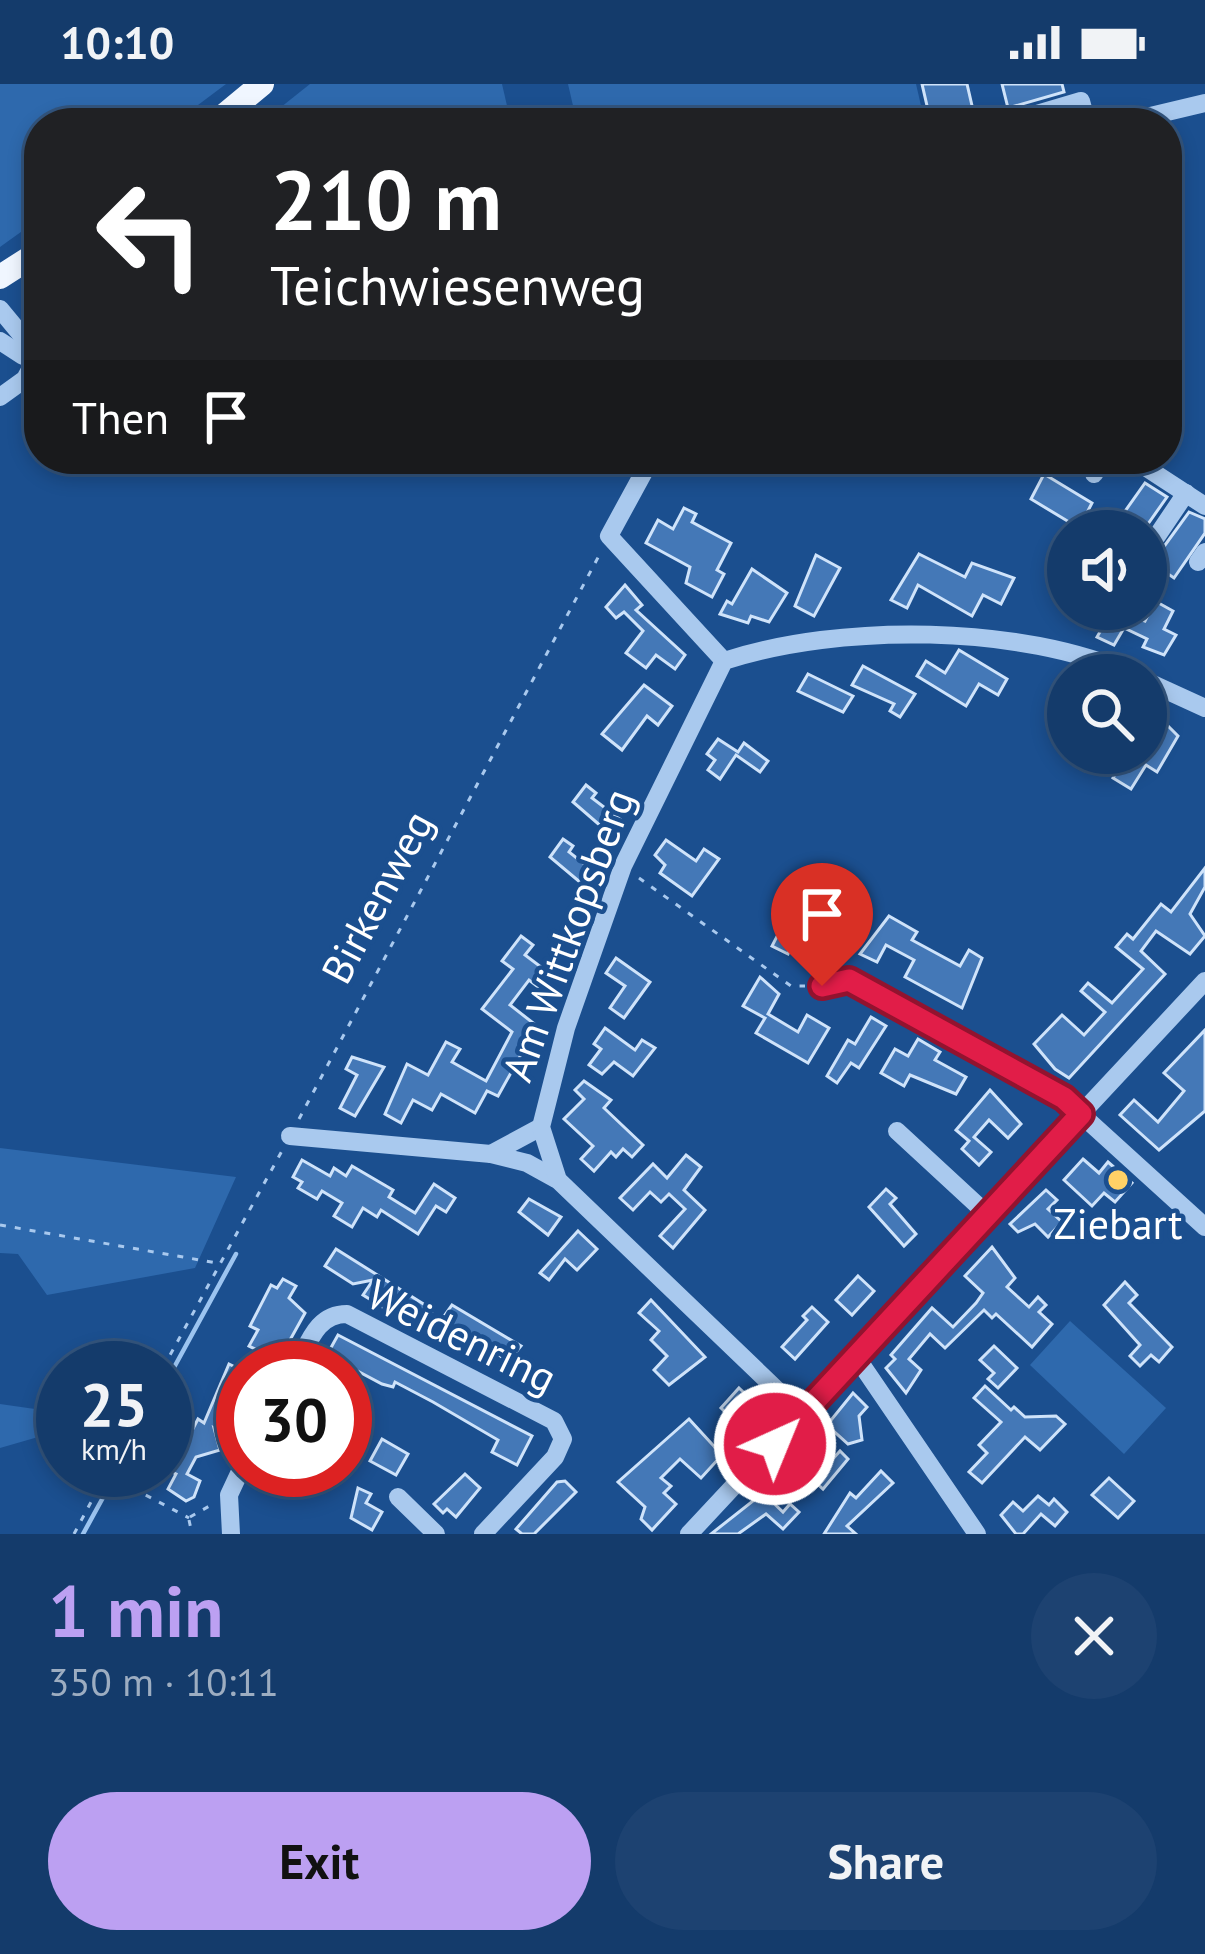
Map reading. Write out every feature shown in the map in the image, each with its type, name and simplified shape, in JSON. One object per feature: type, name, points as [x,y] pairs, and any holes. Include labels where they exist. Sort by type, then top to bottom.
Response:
[{"type":"main road","points":[[233,108],[262,84]]},
{"type":"street","points":[[1056,108],[1082,100],[1084,108]]},
{"type":"street","points":[[0,309],[24,337]]},
{"type":"street","points":[[643,474],[609,536],[724,661],[777,643],[888,635],[1063,654]]},
{"type":"street","points":[[1156,474],[1205,506]]},
{"type":"street","points":[[1167,521],[1186,493]]},
{"type":"street","name":"Am Wittkopsberg","points":[[724,661],[623,866],[566,1028],[541,1127],[558,1180],[803,1415]]},
{"type":"street","points":[[1167,690],[1205,708]]},
{"type":"street","points":[[822,986],[849,980],[1064,1098],[1205,1227]]},
{"type":"street","points":[[690,1534],[1205,981]]},
{"type":"street","points":[[491,1154],[541,1127]]},
{"type":"street","points":[[897,1131],[988,1215]]},
{"type":"street","points":[[290,1136],[491,1154],[527,1163],[558,1180]]},
{"type":"street","name":"Weidenring","points":[[309,1341],[320,1321],[347,1313],[554,1421],[562,1439],[555,1457],[483,1534]]},
{"type":"street","points":[[856,1358],[977,1534]]},
{"type":"street","points":[[229,1497],[231,1534]]},
{"type":"street","points":[[398,1497],[436,1534]]},
{"type":"path","name":"Birkenweg","points":[[178,1341],[609,536]]},
{"type":"path","points":[[623,866],[791,986],[822,986]]},
{"type":"path","points":[[0,1225],[219,1264]]},
{"type":"path","points":[[74,1534],[94,1497]]},
{"type":"path","points":[[152,1497],[189,1518]]},
{"type":"path","points":[[189,1518],[226,1497]]},
{"type":"path","points":[[189,1518],[192,1534]]},
{"type":"shaded area","points":[[0,84],[226,84],[194,108],[24,108],[24,230],[0,247]]},
{"type":"shaded area","points":[[310,84],[502,84],[508,108],[280,108]]},
{"type":"shaded area","points":[[568,84],[916,84],[922,108],[574,108]]},
{"type":"shaded area","points":[[0,1148],[236,1177],[195,1268],[47,1295],[18,1254],[0,1253]]},
{"type":"shaded area","points":[[1070,1321],[1166,1408],[1124,1454],[1030,1365]]},
{"type":"shaded area","points":[[0,1404],[36,1409],[36,1438],[0,1448]]},
{"type":"building","points":[[922,84],[967,84],[973,108],[928,108]]},
{"type":"building","points":[[1002,84],[1062,84],[1064,92],[1008,108]]},
{"type":"building","points":[[1044,474],[1092,503],[1088,510],[1049,510],[1031,499]]},
{"type":"building","points":[[1145,483],[1167,497],[1158,510],[1126,510]]},
{"type":"building","points":[[684,508],[696,514],[692,522],[731,543],[717,570],[724,574],[712,597],[686,583],[690,567],[646,543],[658,520],[673,529]]},
{"type":"building","points":[[1189,512],[1205,519],[1205,533],[1174,578],[1167,573],[1167,542]]},
{"type":"building","points":[[919,554],[965,577],[972,563],[1014,578],[1001,604],[983,595],[972,616],[918,585],[907,608],[891,600]]},
{"type":"building","points":[[816,555],[840,568],[814,616],[795,606]]},
{"type":"building","points":[[752,569],[787,593],[769,622],[751,616],[748,623],[720,614],[727,601],[732,604]]},
{"type":"building","points":[[625,585],[642,605],[636,610],[685,655],[675,669],[656,655],[646,668],[626,653],[643,631],[624,612],[616,618],[606,607]]},
{"type":"building","points":[[1101,630],[1123,630],[1114,645],[1097,637]]},
{"type":"building","points":[[1128,630],[1166,630],[1176,635],[1165,654],[1143,647],[1147,639]]},
{"type":"building","points":[[959,650],[1007,679],[998,695],[979,684],[966,706],[917,676],[926,661],[945,673]]},
{"type":"building","points":[[863,666],[915,694],[900,717],[890,711],[894,704],[852,685]]},
{"type":"building","points":[[808,674],[853,696],[843,712],[798,691]]},
{"type":"building","points":[[644,685],[672,706],[658,725],[647,716],[622,750],[602,734]]},
{"type":"building","points":[[1167,725],[1178,736],[1167,755]]},
{"type":"building","points":[[718,739],[738,752],[744,743],[768,761],[760,772],[736,755],[720,779],[708,770],[715,760],[707,754]]},
{"type":"building","points":[[1115,774],[1140,774],[1131,789],[1113,778]]},
{"type":"building","points":[[586,785],[596,793],[592,798],[621,820],[610,834],[573,802]]},
{"type":"building","points":[[563,839],[573,846],[569,852],[597,874],[587,888],[550,857]]},
{"type":"building","points":[[666,840],[696,861],[704,849],[719,859],[692,896],[660,873],[665,865],[655,855]]},
{"type":"building","points":[[1205,868],[1205,887],[1190,914],[1205,936],[1190,954],[1156,931],[1141,951],[1165,974],[1069,1078],[1055,1069],[1034,1044],[1062,1015],[1084,1035],[1105,1012],[1081,991],[1088,983],[1112,1003],[1143,969],[1116,947],[1127,934],[1133,939],[1161,904],[1171,912]]},
{"type":"building","points":[[789,893],[808,902],[788,954],[772,946],[783,925],[774,921]]},
{"type":"building","points":[[889,916],[917,932],[912,940],[960,966],[969,950],[982,958],[962,1008],[905,977],[914,960],[886,945],[877,962],[860,954]]},
{"type":"building","points":[[521,936],[533,945],[525,955],[553,976],[542,990],[529,980],[510,1005],[537,1026],[498,1096],[487,1091],[475,1113],[441,1094],[432,1110],[413,1100],[401,1123],[385,1114],[407,1064],[428,1075],[446,1042],[460,1049],[452,1062],[486,1081],[512,1032],[482,1009],[513,969],[502,961]]},
{"type":"building","points":[[616,958],[650,982],[624,1018],[610,1008],[625,986],[606,973]]},
{"type":"building","points":[[760,977],[779,994],[768,1014],[798,1032],[807,1015],[829,1028],[808,1063],[756,1033],[765,1018],[743,1006]]},
{"type":"building","points":[[871,1017],[886,1026],[859,1068],[851,1063],[837,1083],[827,1076],[848,1040],[855,1044]]},
{"type":"building","points":[[605,1028],[635,1050],[642,1040],[655,1048],[633,1076],[614,1062],[602,1074],[589,1065],[601,1049],[594,1044]]},
{"type":"building","points":[[1205,1030],[1205,1111],[1159,1150],[1120,1115],[1134,1100],[1158,1122],[1184,1091],[1164,1073]]},
{"type":"building","points":[[918,1039],[940,1052],[935,1060],[966,1077],[956,1094],[910,1075],[904,1086],[881,1073],[895,1049],[908,1056]]},
{"type":"building","points":[[352,1057],[384,1067],[355,1116],[340,1108],[357,1075],[346,1069]]},
{"type":"building","points":[[584,1081],[611,1100],[604,1108],[643,1145],[632,1157],[623,1149],[616,1157],[611,1152],[594,1171],[581,1159],[593,1146],[564,1119],[584,1099],[575,1090]]},
{"type":"building","points":[[990,1090],[1021,1124],[1008,1138],[989,1120],[974,1137],[991,1152],[979,1165],[962,1149],[969,1141],[956,1130]]},
{"type":"building","points":[[686,1155],[701,1167],[684,1190],[705,1210],[673,1248],[660,1236],[685,1209],[669,1194],[661,1202],[650,1192],[633,1210],[620,1198],[653,1164],[667,1178]]},
{"type":"building","points":[[1083,1159],[1099,1173],[1108,1162],[1132,1183],[1115,1202],[1104,1193],[1092,1206],[1064,1180]]},
{"type":"building","points":[[302,1160],[330,1176],[334,1168],[346,1176],[352,1166],[393,1190],[389,1197],[415,1213],[434,1184],[455,1198],[446,1212],[436,1206],[418,1234],[381,1210],[377,1217],[363,1208],[352,1227],[334,1216],[342,1203],[322,1191],[317,1199],[298,1188],[302,1182],[293,1177]]},
{"type":"building","points":[[886,1189],[896,1198],[890,1204],[916,1234],[904,1246],[869,1207]]},
{"type":"building","points":[[1046,1190],[1057,1200],[1048,1209],[1062,1222],[1048,1237],[1035,1224],[1018,1232],[1010,1224]]},
{"type":"building","points":[[529,1199],[561,1217],[548,1235],[519,1212]]},
{"type":"building","points":[[578,1231],[597,1249],[577,1270],[565,1259],[549,1280],[540,1273]]},
{"type":"building","points":[[992,1247],[1015,1278],[1007,1287],[1029,1307],[1038,1297],[1046,1305],[1039,1312],[1052,1324],[1032,1347],[996,1314],[992,1318],[984,1310],[945,1348],[930,1334],[909,1359],[921,1370],[906,1393],[886,1368],[895,1359],[891,1355],[932,1308],[953,1327],[976,1303],[983,1293],[965,1276]]},
{"type":"building","points":[[336,1249],[433,1310],[420,1330],[363,1295],[373,1280],[353,1284],[325,1266]]},
{"type":"building","points":[[858,1276],[874,1291],[852,1315],[836,1300]]},
{"type":"building","points":[[283,1279],[296,1286],[289,1298],[305,1313],[289,1341],[252,1341],[258,1330],[250,1326],[271,1285],[277,1288]]},
{"type":"building","points":[[1125,1282],[1137,1295],[1129,1303],[1172,1347],[1159,1362],[1151,1355],[1140,1366],[1130,1356],[1140,1345],[1104,1305]]},
{"type":"building","points":[[651,1300],[705,1357],[669,1385],[654,1370],[667,1356],[651,1340],[659,1331],[639,1313]]},
{"type":"building","points":[[452,1305],[521,1346],[508,1362],[472,1334],[467,1341],[440,1322]]},
{"type":"building","points":[[812,1307],[828,1322],[795,1359],[782,1347],[807,1320],[803,1316]]},
{"type":"building","points":[[994,1346],[1017,1368],[998,1388],[988,1379],[994,1373],[980,1360]]},
{"type":"building","points":[[372,1353],[532,1436],[517,1465],[492,1452],[498,1440],[395,1382],[393,1387],[372,1379]]},
{"type":"building","points":[[985,1386],[1025,1417],[1056,1416],[1065,1424],[1040,1450],[1025,1437],[982,1483],[969,1472],[987,1453],[979,1445],[1001,1422],[974,1398]]},
{"type":"building","points":[[739,1388],[766,1413],[753,1426],[737,1410],[730,1417],[721,1408]]},
{"type":"building","points":[[853,1393],[867,1407],[859,1416],[862,1440],[848,1444],[827,1425]]},
{"type":"building","points":[[216,1395],[216,1451],[196,1457],[192,1465],[192,1431],[198,1419],[204,1423]]},
{"type":"building","points":[[689,1419],[722,1455],[701,1478],[680,1459],[661,1478],[671,1486],[664,1493],[676,1504],[652,1530],[641,1519],[645,1507],[618,1482]]},
{"type":"building","points":[[382,1439],[408,1454],[396,1475],[372,1462]]},
{"type":"building","points":[[810,1442],[830,1462],[840,1451],[848,1459],[823,1489],[792,1461]]},
{"type":"building","points":[[881,1471],[893,1483],[847,1526],[856,1534],[824,1534],[850,1493],[856,1498]]},
{"type":"building","points":[[465,1474],[480,1488],[456,1517],[447,1509],[443,1513],[434,1504]]},
{"type":"building","points":[[192,1477],[200,1481],[194,1497],[186,1501],[180,1497],[192,1497]]},
{"type":"building","points":[[1109,1478],[1134,1501],[1118,1518],[1092,1495]]},
{"type":"building","points":[[565,1481],[576,1492],[534,1534],[516,1529],[557,1482]]},
{"type":"building","points":[[763,1493],[783,1512],[790,1504],[799,1512],[783,1529],[766,1514],[738,1534],[711,1534]]},
{"type":"building","points":[[1038,1496],[1049,1505],[1054,1499],[1067,1512],[1055,1526],[1041,1514],[1023,1534],[1016,1534],[1001,1515],[1013,1502],[1023,1511]]},
{"type":"building","points":[[356,1497],[369,1497],[366,1503],[382,1512],[372,1530],[351,1518]]},
{"type":"waterway","points":[[188,1341],[236,1254]]},
{"type":"waterway","points":[[83,1534],[103,1497]]},
{"type":"place","name":"Ziebart","points":[[1118,1180]]},
{"type":"route","points":[[775,1444],[1081,1114],[1064,1098],[849,980],[822,986]]}]
